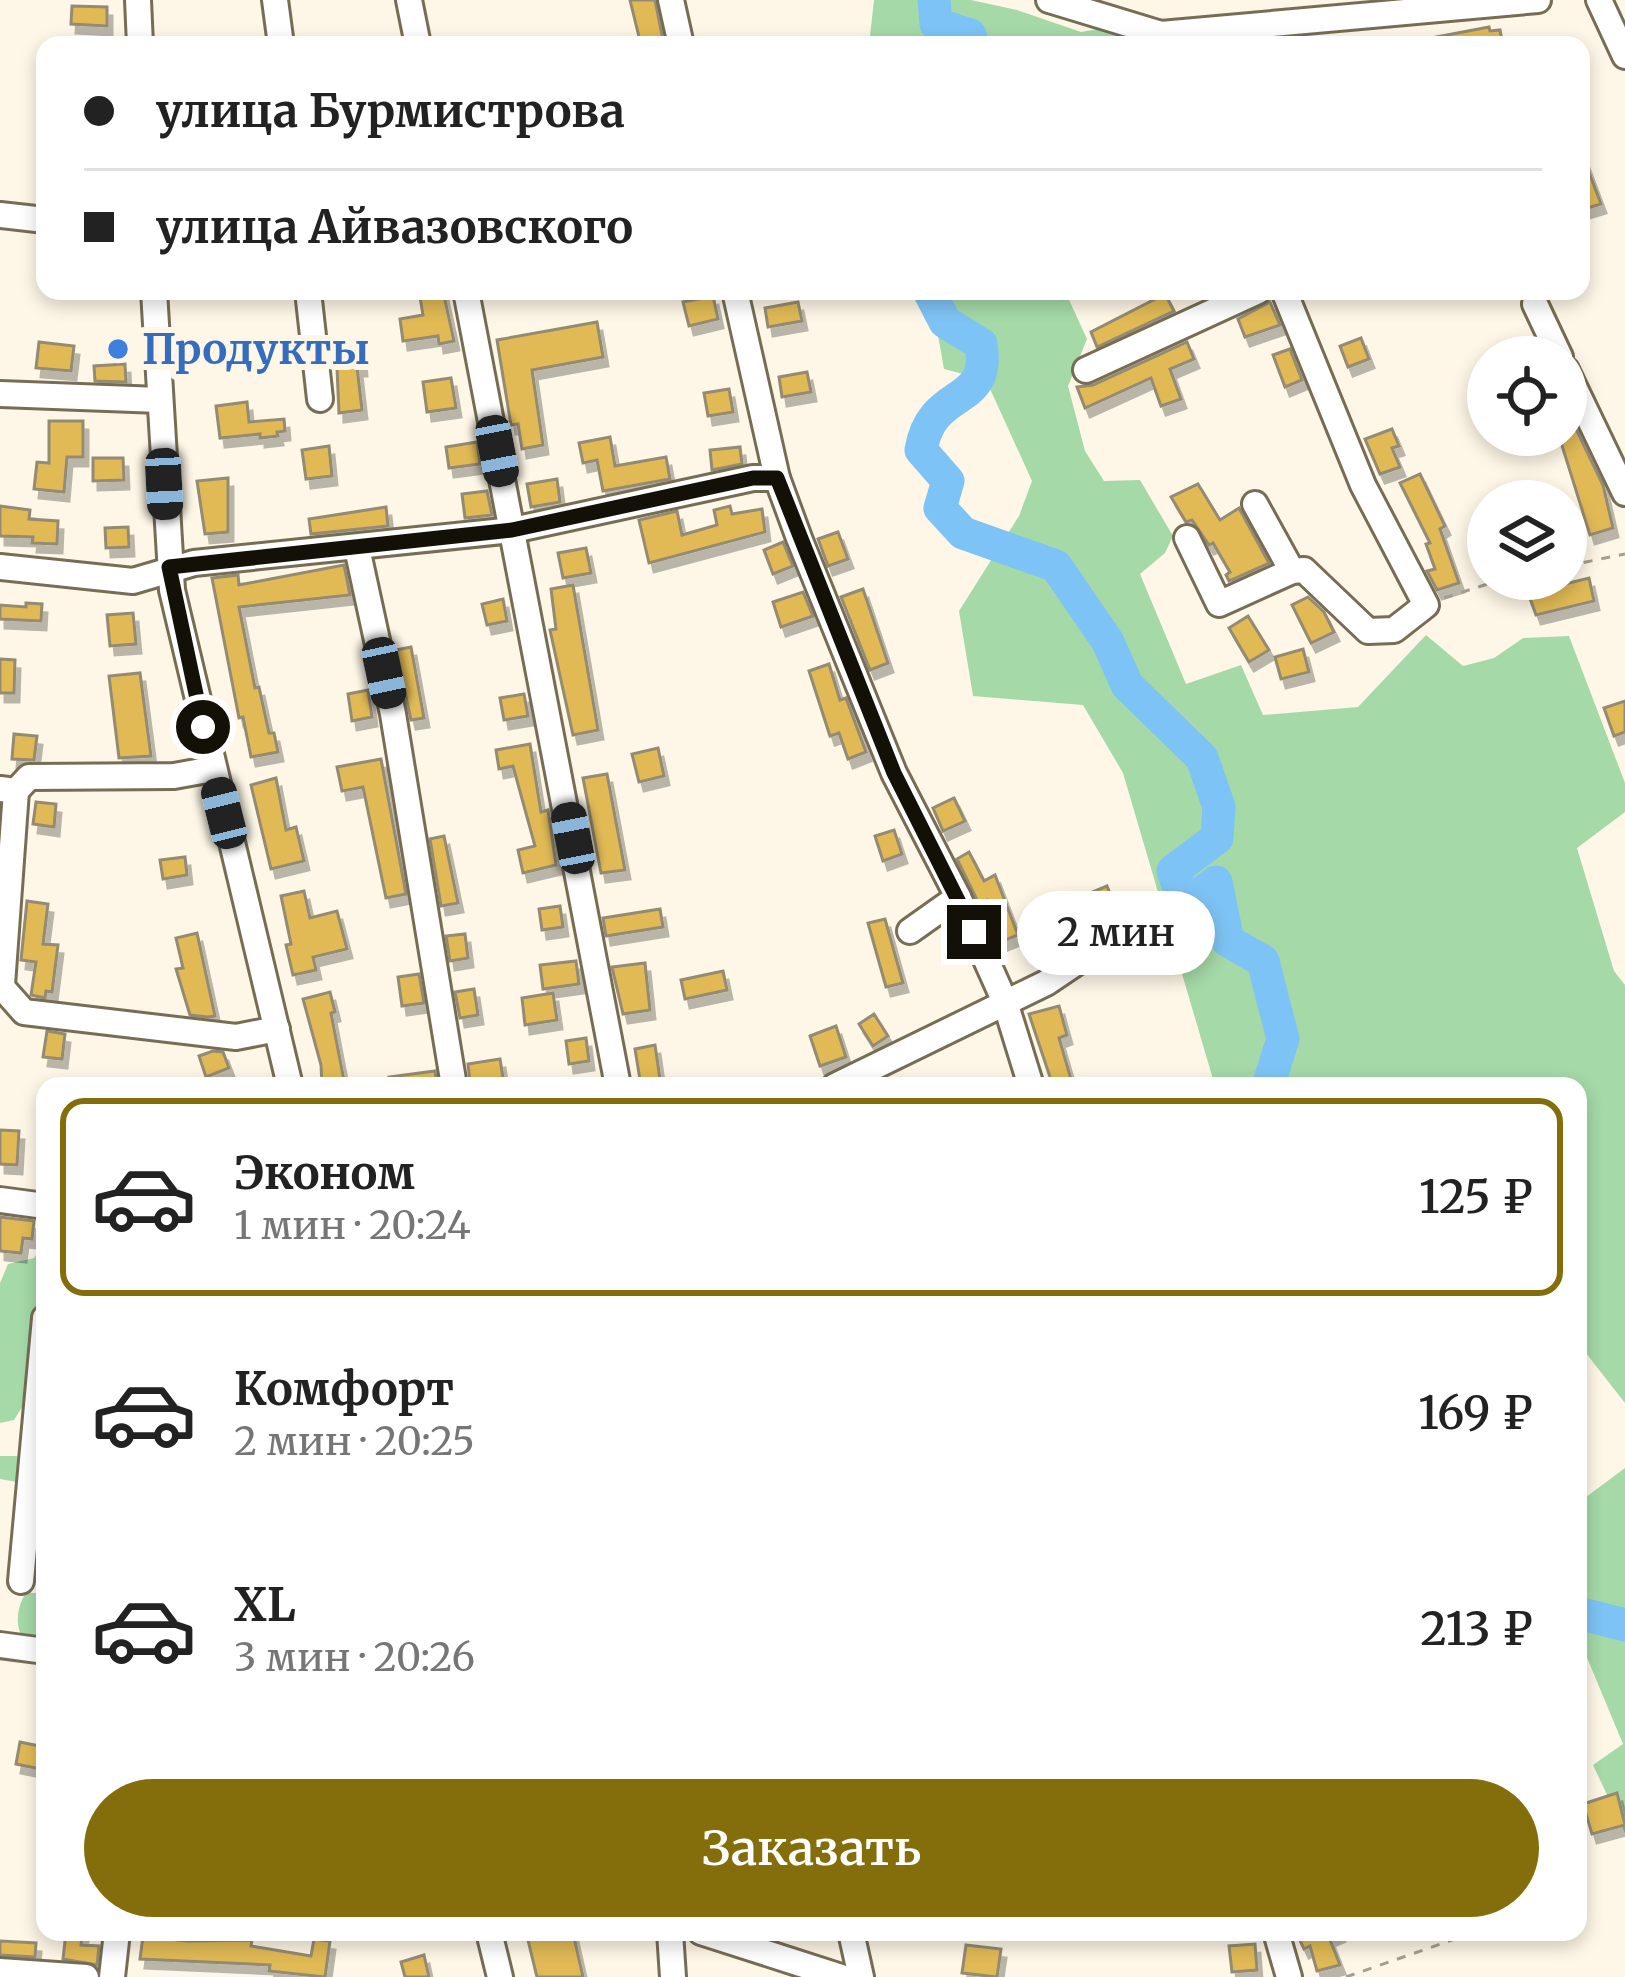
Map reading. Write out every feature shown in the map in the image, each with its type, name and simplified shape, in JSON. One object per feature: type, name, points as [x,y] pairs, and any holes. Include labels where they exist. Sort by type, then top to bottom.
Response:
[{"type":"street","points":[[138,0],[140,36]]},
{"type":"street","points":[[275,0],[279,36]]},
{"type":"street","points":[[409,0],[416,36]]},
{"type":"street","points":[[671,0],[679,36]]},
{"type":"street","points":[[1049,0],[1155,36]]},
{"type":"street","points":[[1193,36],[1538,0]]},
{"type":"street","points":[[1599,0],[1625,56]]},
{"type":"street","points":[[0,214],[36,219]]},
{"type":"street","points":[[154,300],[169,567],[288,1077]]},
{"type":"street","points":[[309,300],[320,400]]},
{"type":"street","points":[[468,300],[616,1077]]},
{"type":"street","points":[[737,300],[777,478],[894,773],[1005,1002],[1028,1077]]},
{"type":"street","points":[[1086,370],[1238,300]]},
{"type":"street","points":[[1187,538],[1219,604],[1304,570],[1368,631],[1394,630],[1426,605],[1364,485],[1288,300]]},
{"type":"street","points":[[1534,304],[1550,336]]},
{"type":"street","points":[[0,394],[160,400]]},
{"type":"street","points":[[1587,414],[1625,493]]},
{"type":"street","points":[[0,567],[133,581],[169,567],[512,530],[753,478],[777,478]]},
{"type":"street","points":[[1255,504],[1292,571]]},
{"type":"street","points":[[357,548],[392,714],[452,1077]]},
{"type":"street","points":[[213,770],[174,776],[29,777],[8,790],[1,985],[24,1012],[236,1037],[277,1029]]},
{"type":"street","points":[[910,931],[958,897]]},
{"type":"street","points":[[854,1077],[1046,983],[1095,950]]},
{"type":"street","points":[[0,1200],[36,1205]]},
{"type":"street","points":[[21,1581],[36,1417]]},
{"type":"street","points":[[0,1645],[36,1650]]},
{"type":"street","points":[[112,1977],[116,1941]]},
{"type":"street","points":[[491,1941],[500,1977]]},
{"type":"street","points":[[671,1941],[673,1977]]},
{"type":"street","points":[[729,1941],[841,1977]]},
{"type":"street","points":[[852,1941],[861,1977]]},
{"type":"street","points":[[1279,1941],[1289,1977]]},
{"type":"street","points":[[0,1972],[86,1977]]},
{"type":"path","points":[[1587,562],[1625,554]]},
{"type":"path","points":[[1426,605],[1467,591]]},
{"type":"path","points":[[1346,1977],[1449,1941]]},
{"type":"green space","points":[[874,0],[971,0],[1081,32],[1098,29],[1119,36],[870,36]]},
{"type":"green space","points":[[1069,300],[1087,339],[1068,386],[1085,451],[1104,481],[1140,480],[1173,536],[1165,553],[1140,574],[1186,684],[1241,665],[1263,715],[1358,707],[1426,635],[1463,666],[1494,658],[1523,638],[1569,636],[1625,783],[1625,812],[1577,848],[1614,971],[1625,985],[1625,1403],[1587,1354],[1587,1077],[1212,1077],[1123,773],[1083,705],[973,696],[959,611],[1019,516],[1032,481],[986,380],[944,369],[932,302]]},
{"type":"green space","points":[[34,1258],[36,1424],[24,1404],[14,1420],[0,1423],[0,1283],[8,1264]]},
{"type":"green space","points":[[36,1442],[34,1573],[17,1532],[17,1482],[0,1479],[0,1456],[26,1456]]},
{"type":"green space","points":[[1625,1468],[1625,1833],[1593,1765],[1623,1744],[1587,1658],[1587,1496]]},
{"type":"green space","points":[[26,1593],[36,1593],[36,1641],[24,1640],[21,1634],[20,1604]]},
{"type":"building","points":[[630,0],[655,0],[662,36],[639,36]]},
{"type":"building","points":[[72,6],[107,7],[107,26],[71,24]]},
{"type":"building","points":[[1489,27],[1500,30],[1501,36],[1442,36]]},
{"type":"building","points":[[1590,175],[1601,204],[1590,207]]},
{"type":"building","points":[[420,300],[445,300],[454,341],[439,344],[438,336],[403,341],[400,319],[423,315]]},
{"type":"building","points":[[714,300],[718,319],[689,326],[683,302]]},
{"type":"building","points":[[1153,300],[1168,300],[1174,311],[1097,347],[1091,332]]},
{"type":"building","points":[[798,302],[802,321],[768,327],[765,308]]},
{"type":"building","points":[[1270,302],[1280,325],[1245,337],[1238,319]]},
{"type":"building","points":[[597,322],[603,357],[532,370],[543,445],[522,449],[518,424],[511,425],[497,340]]},
{"type":"building","points":[[1361,338],[1369,359],[1348,367],[1340,346]]},
{"type":"building","points":[[39,342],[74,346],[71,371],[36,368]]},
{"type":"building","points":[[1187,342],[1194,359],[1170,369],[1181,399],[1161,406],[1151,378],[1085,408],[1077,387],[1093,385]]},
{"type":"building","points":[[360,343],[362,367],[357,367],[362,410],[339,413],[336,346]]},
{"type":"building","points":[[1290,349],[1302,380],[1285,387],[1273,355]]},
{"type":"building","points":[[125,364],[126,382],[95,381],[94,366]]},
{"type":"building","points":[[807,372],[811,392],[782,397],[779,377]]},
{"type":"building","points":[[451,378],[456,408],[427,412],[423,382]]},
{"type":"building","points":[[729,389],[733,412],[708,416],[704,393]]},
{"type":"building","points":[[247,402],[249,422],[284,419],[285,431],[260,438],[260,434],[220,438],[216,406]]},
{"type":"building","points":[[49,421],[83,421],[83,457],[67,457],[64,492],[34,489],[37,462],[49,463]]},
{"type":"building","points":[[1392,429],[1399,446],[1392,448],[1400,467],[1380,474],[1365,439]]},
{"type":"building","points":[[610,437],[615,466],[666,457],[670,479],[603,491],[597,460],[583,463],[579,443]]},
{"type":"building","points":[[477,442],[480,464],[449,468],[446,447]]},
{"type":"building","points":[[329,446],[332,476],[306,479],[302,450]]},
{"type":"building","points":[[740,447],[742,464],[712,470],[710,450]]},
{"type":"building","points":[[1587,452],[1603,485],[1613,528],[1590,535],[1587,480],[1573,480],[1565,456],[1587,456]]},
{"type":"building","points":[[93,458],[123,458],[124,480],[93,481]]},
{"type":"building","points":[[1420,474],[1445,526],[1440,529],[1459,583],[1437,590],[1427,571],[1435,569],[1426,544],[1430,543],[1400,483]]},
{"type":"building","points":[[228,478],[228,532],[205,534],[197,481]]},
{"type":"building","points":[[557,479],[560,502],[531,507],[527,484]]},
{"type":"building","points":[[1198,484],[1220,520],[1239,508],[1269,563],[1229,581],[1226,575],[1230,572],[1213,543],[1209,545],[1192,520],[1186,522],[1171,497]]},
{"type":"building","points":[[487,491],[492,515],[465,518],[462,494]]},
{"type":"building","points":[[0,506],[30,510],[29,519],[58,521],[57,544],[0,536]]},
{"type":"building","points":[[730,506],[732,514],[762,509],[765,532],[649,563],[639,520],[677,511],[682,535],[717,525],[714,510]]},
{"type":"building","points":[[386,507],[388,526],[311,534],[309,519]]},
{"type":"building","points":[[128,527],[129,547],[106,548],[105,528]]},
{"type":"building","points":[[838,532],[848,559],[828,566],[818,539]]},
{"type":"building","points":[[783,542],[793,566],[773,574],[764,550]]},
{"type":"building","points":[[586,548],[591,573],[563,578],[558,553]]},
{"type":"building","points":[[344,565],[350,595],[239,607],[255,688],[259,687],[278,752],[251,757],[212,578],[238,575],[239,585]]},
{"type":"building","points":[[1587,578],[1594,601],[1536,615],[1531,600],[1587,600]]},
{"type":"building","points":[[573,585],[598,730],[573,735],[550,630],[556,629],[551,589]]},
{"type":"building","points":[[863,589],[888,663],[870,670],[841,597]]},
{"type":"building","points":[[803,592],[813,616],[781,627],[773,602]]},
{"type":"building","points":[[1308,597],[1324,612],[1334,632],[1311,643],[1292,605]]},
{"type":"building","points":[[503,599],[507,621],[487,625],[482,604]]},
{"type":"building","points":[[26,603],[42,604],[41,621],[0,619],[0,605],[26,607]]},
{"type":"building","points":[[133,613],[136,644],[110,646],[107,615]]},
{"type":"building","points":[[1248,616],[1269,650],[1249,662],[1229,628]]},
{"type":"building","points":[[411,647],[424,718],[411,720],[396,650]]},
{"type":"building","points":[[1303,649],[1309,672],[1281,679],[1275,657]]},
{"type":"building","points":[[0,659],[15,660],[14,693],[0,693]]},
{"type":"building","points":[[829,664],[840,700],[846,698],[866,752],[848,759],[839,733],[830,736],[809,671]]},
{"type":"building","points":[[140,673],[151,756],[119,758],[109,676]]},
{"type":"building","points":[[368,690],[372,717],[352,721],[348,694]]},
{"type":"building","points":[[524,694],[528,716],[504,720],[500,698]]},
{"type":"building","points":[[1625,701],[1625,732],[1614,736],[1604,708]]},
{"type":"building","points":[[14,734],[37,736],[34,760],[12,759]]},
{"type":"building","points":[[530,744],[541,812],[548,810],[556,865],[523,873],[518,850],[535,846],[513,766],[499,769],[496,750]]},
{"type":"building","points":[[658,748],[664,776],[639,782],[632,754]]},
{"type":"building","points":[[381,759],[406,894],[386,898],[363,787],[342,791],[337,767]]},
{"type":"building","points":[[607,774],[625,870],[601,873],[583,778]]},
{"type":"building","points":[[276,778],[286,830],[296,827],[304,861],[271,869],[251,785]]},
{"type":"building","points":[[954,798],[965,821],[943,831],[933,808]]},
{"type":"building","points":[[36,802],[56,804],[54,827],[33,824]]},
{"type":"building","points":[[894,830],[902,854],[883,861],[875,836]]},
{"type":"building","points":[[444,836],[458,903],[441,906],[430,839]]},
{"type":"building","points":[[969,852],[984,881],[995,875],[1018,935],[1003,941],[987,900],[979,904],[957,859]]},
{"type":"building","points":[[185,857],[187,875],[163,879],[160,860]]},
{"type":"building","points":[[1107,886],[1119,917],[1093,928],[1080,897]]},
{"type":"building","points":[[304,891],[310,918],[337,911],[347,949],[313,957],[316,970],[293,975],[281,896]]},
{"type":"building","points":[[27,901],[48,904],[43,944],[58,945],[52,992],[46,991],[45,998],[31,995],[36,962],[21,960]]},
{"type":"building","points":[[560,906],[563,927],[542,930],[539,909]]},
{"type":"building","points":[[660,909],[663,927],[606,936],[603,918]]},
{"type":"building","points":[[885,919],[903,983],[886,987],[868,923]]},
{"type":"building","points":[[197,933],[215,1016],[190,1015],[176,969],[183,968],[176,938]]},
{"type":"building","points":[[465,934],[468,958],[450,961],[446,936]]},
{"type":"building","points":[[576,961],[579,984],[543,989],[540,965]]},
{"type":"building","points":[[645,963],[650,1010],[623,1014],[612,967]]},
{"type":"building","points":[[723,971],[727,990],[685,999],[681,980]]},
{"type":"building","points":[[419,974],[424,1003],[402,1006],[398,977]]},
{"type":"building","points":[[474,989],[478,1015],[460,1018],[455,992]]},
{"type":"building","points":[[330,992],[343,1077],[322,1077],[303,999]]},
{"type":"building","points":[[553,993],[557,1020],[525,1025],[522,998]]},
{"type":"building","points":[[1059,1006],[1067,1035],[1059,1038],[1070,1077],[1050,1077],[1029,1014]]},
{"type":"building","points":[[874,1014],[888,1036],[873,1046],[859,1024]]},
{"type":"building","points":[[836,1026],[846,1057],[820,1066],[810,1036]]},
{"type":"building","points":[[47,1031],[65,1034],[62,1059],[43,1057]]},
{"type":"building","points":[[586,1038],[589,1061],[569,1064],[566,1041]]},
{"type":"building","points":[[655,1045],[660,1077],[640,1077],[635,1049]]},
{"type":"building","points":[[223,1052],[229,1068],[206,1077],[199,1056]]},
{"type":"building","points":[[500,1059],[503,1077],[469,1077],[468,1064]]},
{"type":"building","points":[[435,1071],[436,1077],[389,1077]]},
{"type":"building","points":[[0,1130],[19,1131],[17,1165],[0,1164]]},
{"type":"building","points":[[0,1217],[34,1221],[32,1239],[23,1238],[21,1253],[0,1251]]},
{"type":"building","points":[[20,1742],[36,1745],[36,1768],[16,1764]]},
{"type":"building","points":[[1617,1793],[1625,1825],[1592,1834],[1587,1803]]},
{"type":"building","points":[[0,1941],[36,1943],[35,1957],[0,1955]]},
{"type":"building","points":[[65,1941],[99,1946],[97,1965],[63,1959]]},
{"type":"building","points":[[142,1941],[252,1941],[251,1946],[311,1956],[314,1941],[330,1941],[325,1977],[269,1971],[270,1965],[140,1959]]},
{"type":"building","points":[[528,1941],[575,1941],[583,1977],[537,1977]]},
{"type":"building","points":[[1300,1941],[1331,1941],[1340,1965],[1317,1971],[1310,1946],[1304,1949]]},
{"type":"building","points":[[1255,1944],[1257,1970],[1232,1972],[1229,1946]]},
{"type":"building","points":[[966,1945],[1001,1949],[997,1977],[962,1973]]},
{"type":"building","points":[[424,1955],[429,1977],[405,1977],[401,1962]]},
{"type":"waterway","points":[[934,0],[936,24],[970,36]]},
{"type":"waterway","points":[[934,300],[945,322],[981,344],[982,365],[970,389],[927,429],[921,450],[948,481],[940,508],[963,533],[1056,566],[1108,642],[1127,685],[1202,758],[1219,807],[1217,838],[1173,871],[1185,905],[1216,882],[1228,941],[1263,961],[1283,1039],[1271,1077]]},
{"type":"waterway","points":[[1587,1615],[1625,1625]]},
{"type":"place","name":"Продукты","points":[[118,349]]},
{"type":"route","points":[[203,727],[169,567],[512,530],[753,478],[777,478],[894,773],[974,932]]}]
